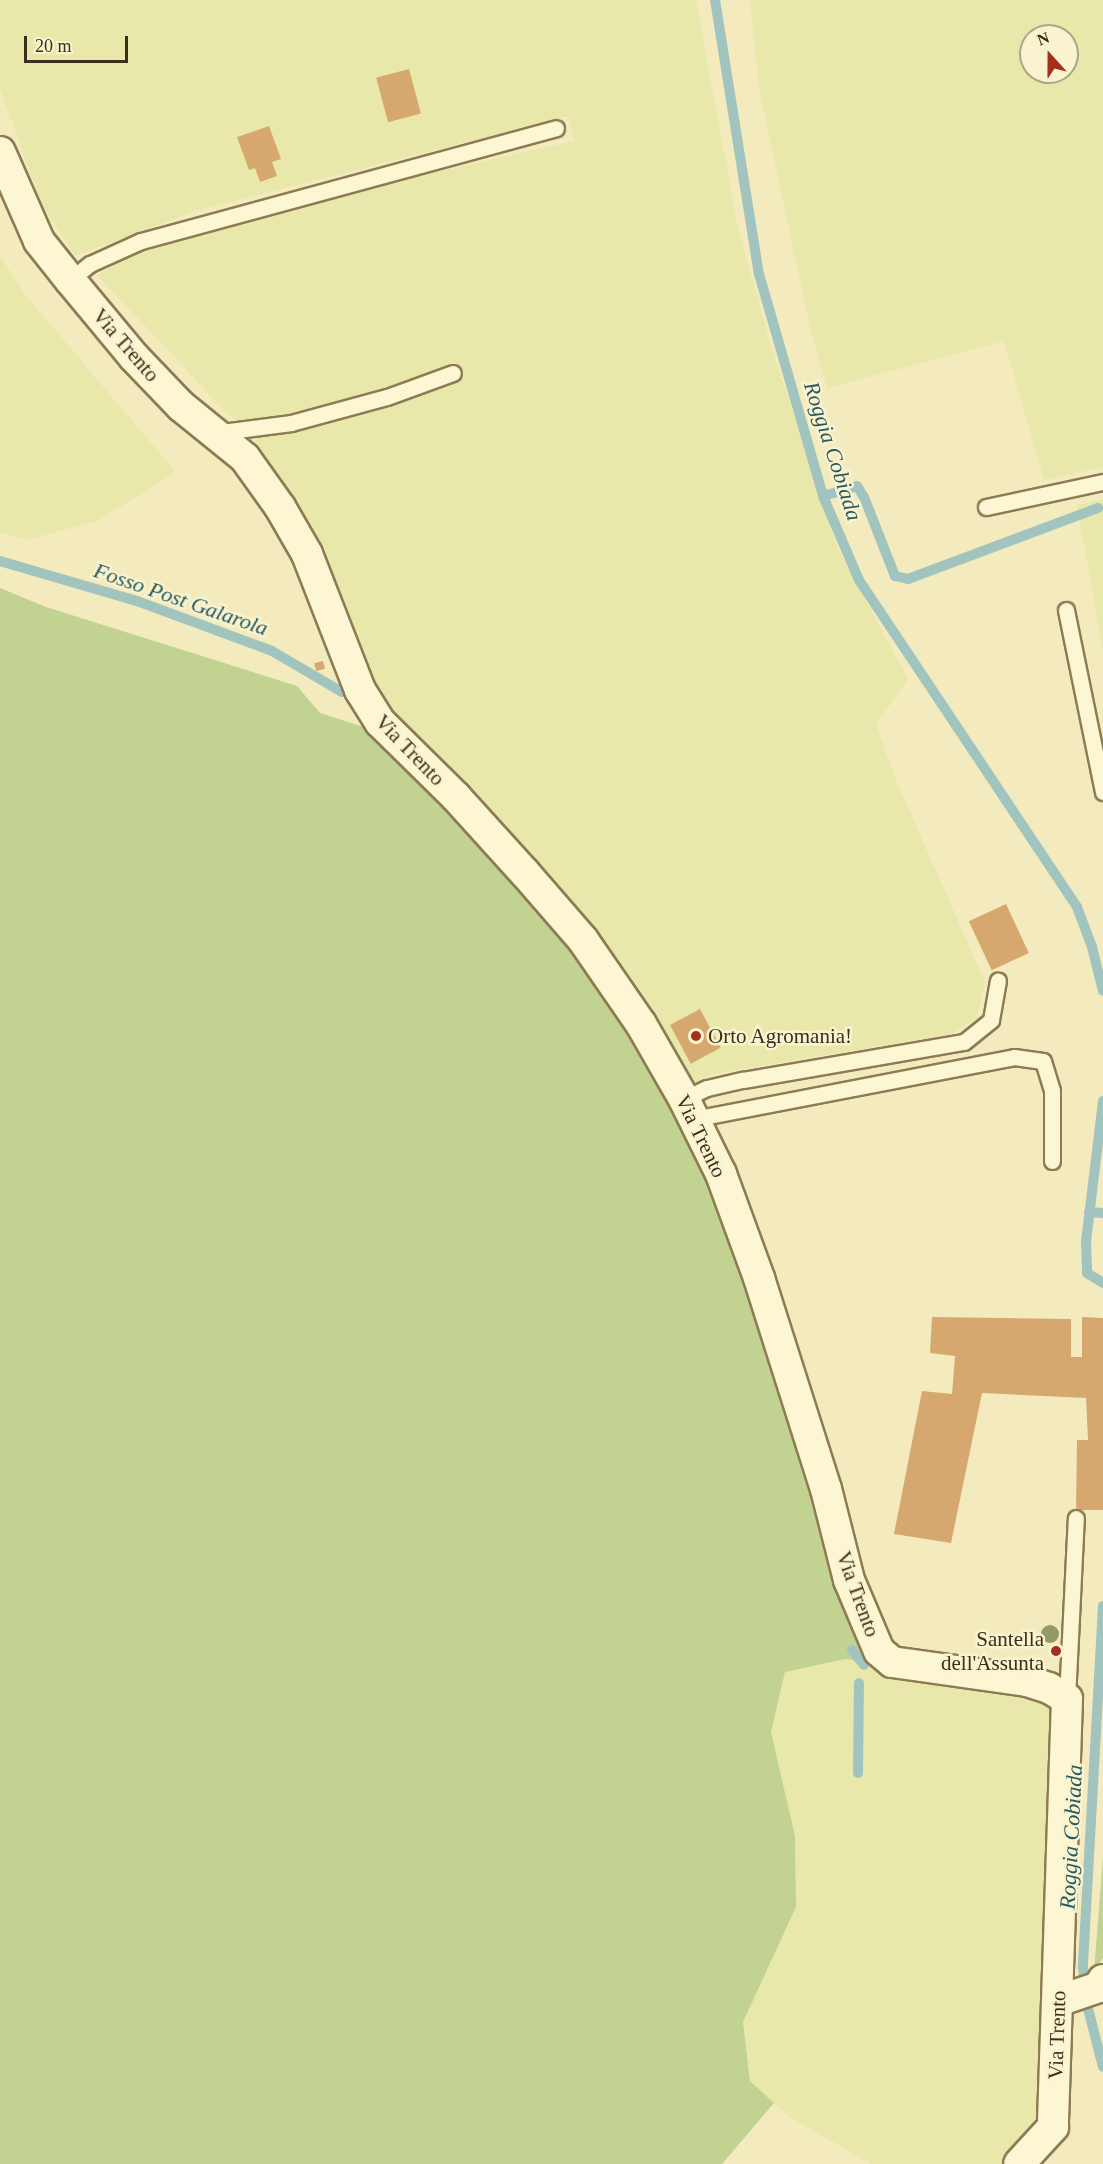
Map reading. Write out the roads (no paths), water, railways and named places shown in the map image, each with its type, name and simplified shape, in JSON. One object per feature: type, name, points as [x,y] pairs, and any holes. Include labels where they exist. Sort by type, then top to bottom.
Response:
[{"type":"street","name":"Via Trento","points":[[0,152],[39,241],[134,357],[181,406],[245,458],[280,507],[307,554],[360,690],[380,722],[456,797],[583,940],[641,1024],[721,1174],[759,1278],[826,1489],[849,1580],[879,1651],[891,1662],[1027,1682],[1049,1688],[1067,1699],[1087,1990],[1053,2127],[1019,2164]]},
{"type":"lane","points":[[70,280],[90,264],[141,241],[556,128]]},
{"type":"lane","points":[[214,433],[291,423],[387,397],[453,374]]},
{"type":"lane","points":[[986,507],[1103,482]]},
{"type":"lane","points":[[1066,610],[1103,792]]},
{"type":"lane","points":[[688,1109],[707,1088],[964,1042],[991,1020],[998,981]]},
{"type":"lane","points":[[688,1109],[1014,1057],[1043,1061],[1052,1091],[1052,1161]]},
{"type":"lane","points":[[1067,1699],[1076,1518]]},
{"type":"waterway","name":"Roggia Cobiada","points":[[715,0],[759,274],[823,496],[859,580],[1077,907],[1092,947],[1103,991]]},
{"type":"waterway","points":[[823,496],[857,486],[864,497],[895,576],[908,579],[1098,508]]},
{"type":"waterway","name":"Fosso Post Galarola","points":[[0,561],[137,601],[272,651],[342,692]]},
{"type":"waterway","name":"Roggia Cobiada","points":[[1103,1101],[1086,1241],[1087,1273],[1103,1283]]},
{"type":"waterway","points":[[1089,1212],[1103,1213]]},
{"type":"waterway","name":"Roggia Cobiada","points":[[1103,1606],[1083,1966],[1085,1997],[1103,2067]]},
{"type":"waterway","name":"Fosso Post Galarola","points":[[852,1650],[864,1665]]},
{"type":"waterway","points":[[858,1773],[859,1683]]},
{"type":"place","name":"Orto Agromania!","points":[[696,1036]]},
{"type":"place","name":"Santella dell'Assunta","points":[[1056,1651]]}]
